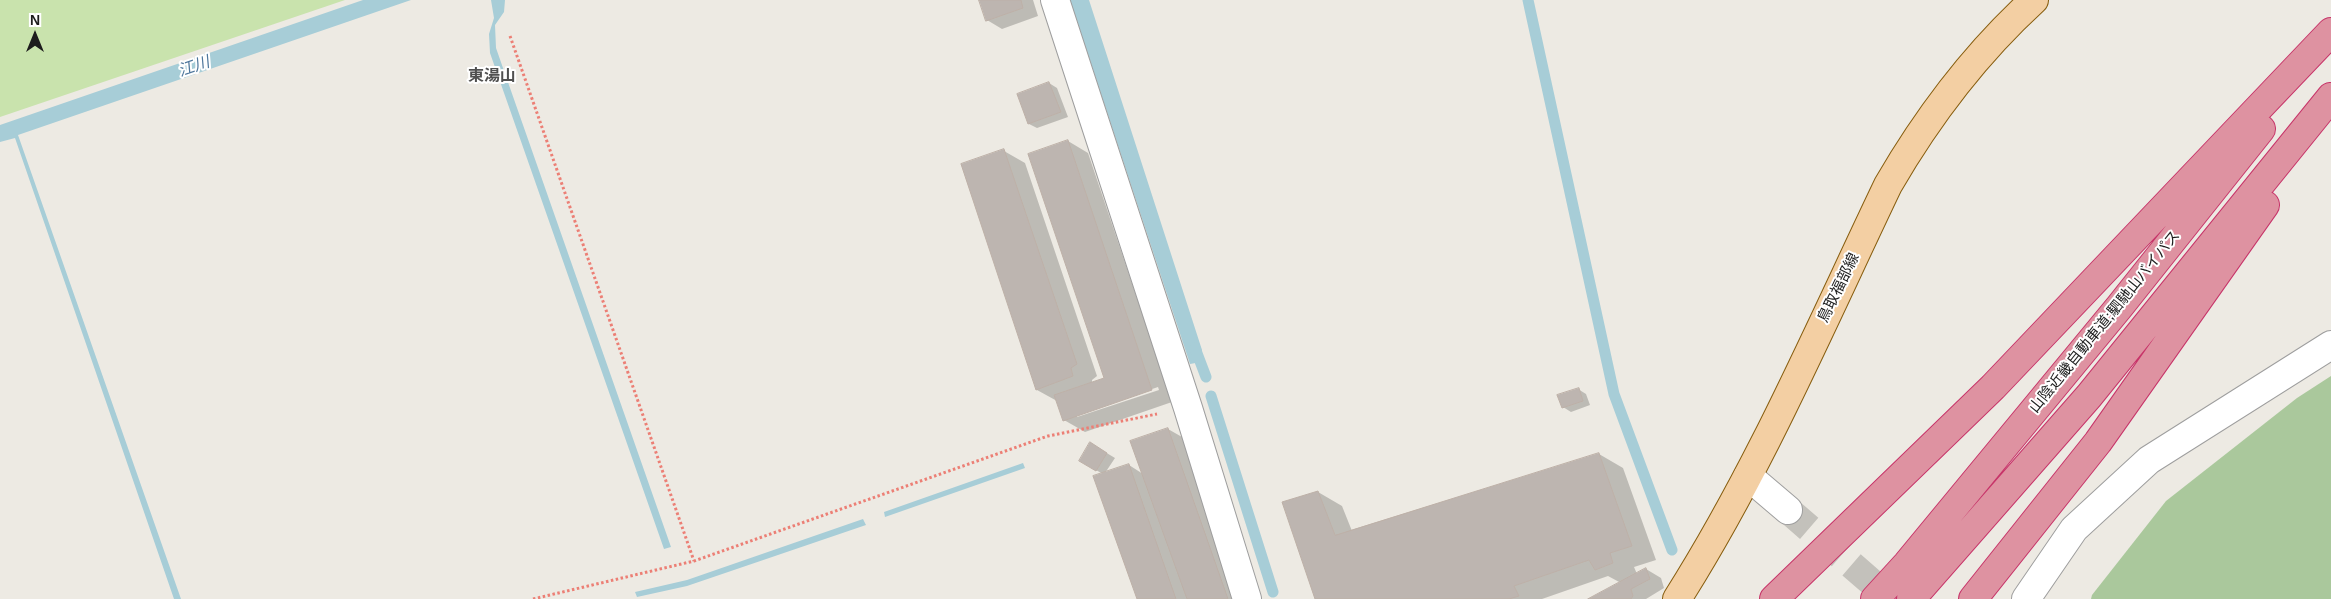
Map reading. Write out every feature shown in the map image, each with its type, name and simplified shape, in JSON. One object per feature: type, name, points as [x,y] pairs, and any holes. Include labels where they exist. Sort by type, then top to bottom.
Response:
[{"type":"highway","points":[[1774,599],[2000,380],[2331,32]]},
{"type":"highway","name":"山陰近畿自動車道;駟馳山バイパス","points":[[1875,599],[1907,564],[2120,306],[2331,41]]},
{"type":"highway","points":[[1911,599],[2089,396],[2331,97]]},
{"type":"highway","points":[[1972,599],[2098,442],[2331,112]]},
{"type":"main road","name":"鳥取福部線","points":[[1677,599],[1719,531],[1748,476],[1888,185],[1908,150],[1956,83],[1982,51],[2034,0]]},
{"type":"street","points":[[1055,0],[1248,599]]},
{"type":"street","points":[[2026,599],[2074,529],[2149,460],[2331,345]]},
{"type":"street","points":[[1748,476],[1788,510]]},
{"type":"path","points":[[510,36],[694,561]]},
{"type":"path","points":[[533,599],[694,561],[1048,436],[1188,408]]},
{"type":"green space","points":[[0,0],[345,0],[0,117]]},
{"type":"green space","points":[[2331,376],[2331,599],[2091,599],[2092,595],[2166,501],[2297,398]]},
{"type":"water","name":"江川","points":[[363,0],[411,0],[18,135],[181,599],[174,599],[15,138],[0,142],[0,125]]},
{"type":"water","points":[[491,0],[505,0],[504,12],[495,25],[496,48],[671,547],[664,549],[490,53],[489,34],[494,18]]},
{"type":"water","points":[[1070,0],[1089,0],[1202,350],[1201,362],[1190,364]]},
{"type":"water","points":[[1023,463],[1025,468],[885,517],[884,512]]},
{"type":"water","points":[[863,519],[866,525],[687,586],[637,597],[635,592],[687,580]]},
{"type":"building","points":[[979,0],[1021,0],[1023,8],[986,21]]},
{"type":"building","points":[[1049,82],[1061,112],[1028,124],[1017,94]]},
{"type":"building","points":[[1068,140],[1152,390],[1063,421],[1054,395],[1104,378],[1028,154]]},
{"type":"building","points":[[1004,149],[1077,364],[1071,368],[1073,376],[1036,390],[961,164]]},
{"type":"building","points":[[1579,388],[1583,401],[1562,408],[1557,395]]},
{"type":"building","points":[[1168,428],[1228,599],[1187,599],[1130,441]]},
{"type":"building","points":[[1090,442],[1107,453],[1096,471],[1079,461]]},
{"type":"building","points":[[1599,453],[1632,546],[1610,553],[1613,563],[1595,570],[1589,560],[1514,586],[1519,596],[1509,599],[1315,599],[1282,502],[1318,491],[1335,535]]},
{"type":"building","points":[[1129,464],[1176,599],[1137,599],[1093,476]]},
{"type":"building","points":[[1646,568],[1650,579],[1631,589],[1633,596],[1631,599],[1588,599]]},
{"type":"waterway","points":[[1528,0],[1614,394],[1672,550]]},
{"type":"waterway","points":[[1195,348],[1206,377]]},
{"type":"waterway","points":[[1211,396],[1273,592]]},
{"type":"tunnel","points":[[1788,510],[1891,599]]},
{"type":"district","name":"東湯山","points":[[492,77]]}]
